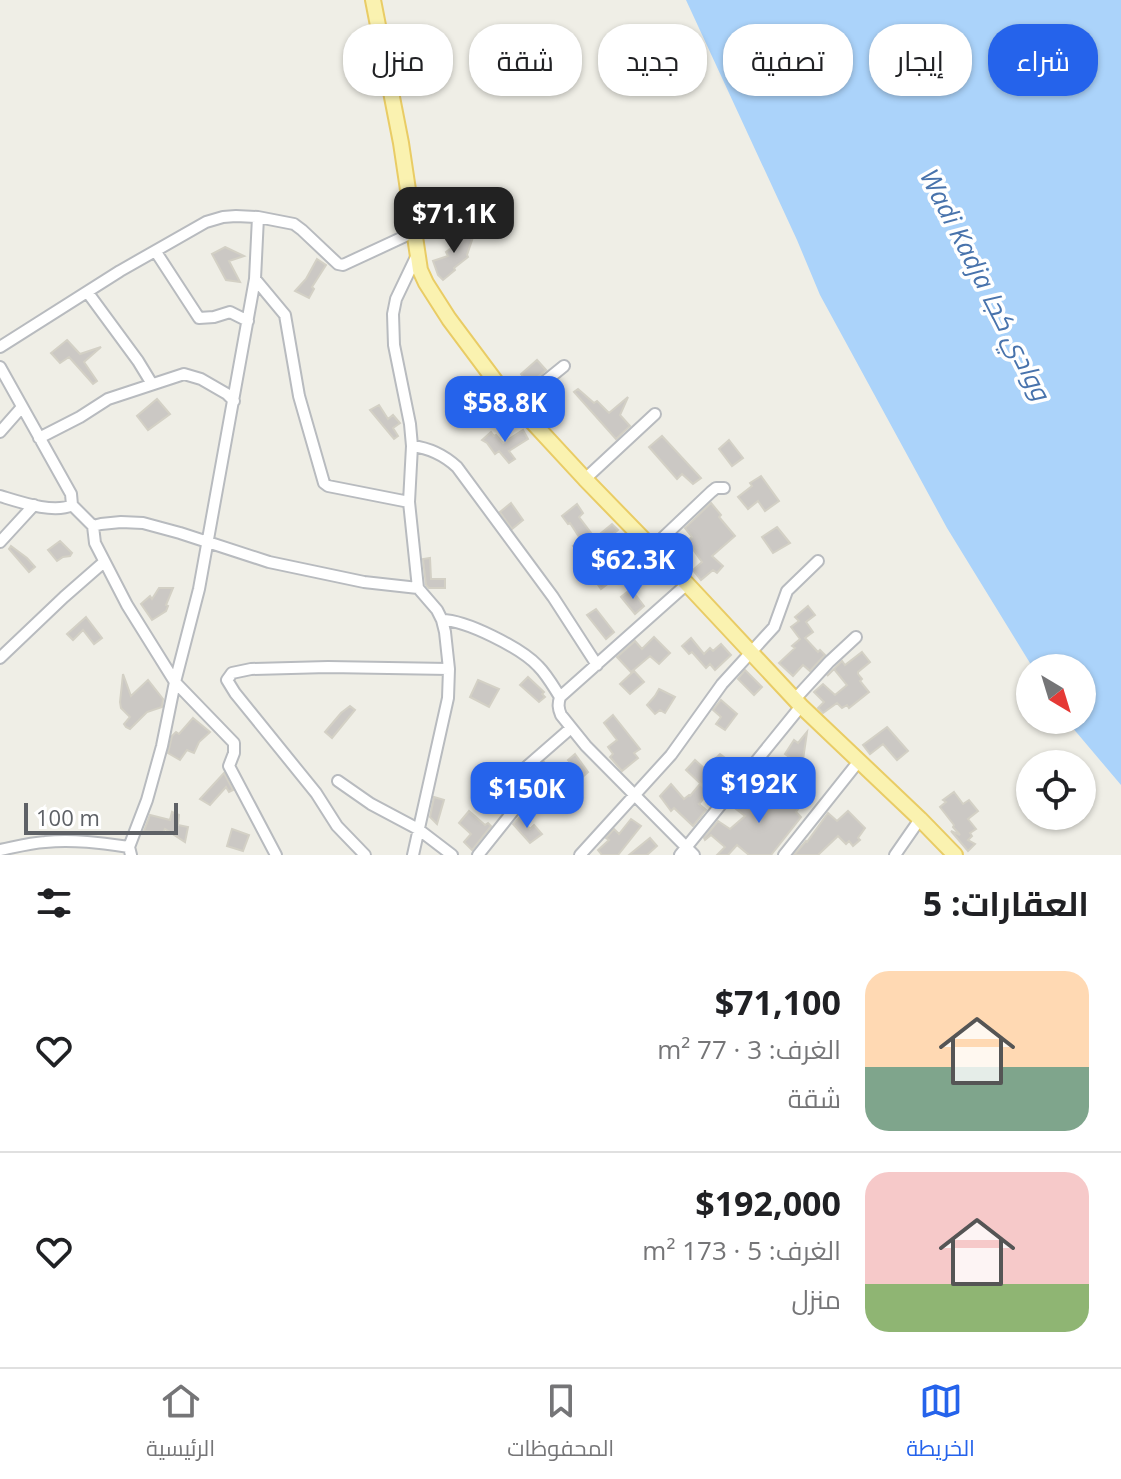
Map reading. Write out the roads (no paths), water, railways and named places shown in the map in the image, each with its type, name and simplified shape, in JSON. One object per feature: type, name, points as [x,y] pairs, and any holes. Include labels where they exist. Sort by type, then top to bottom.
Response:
[{"type":"main road","points":[[373,0],[401,143],[417,255],[426,283],[449,319],[499,386],[585,479],[798,703],[955,855]]},
{"type":"street","points":[[0,347],[120,271],[206,222],[236,216],[294,224],[338,264],[343,265],[414,232]]},
{"type":"street","points":[[0,850],[66,841],[90,842],[130,851],[162,746],[194,613],[255,279],[258,217]]},
{"type":"street","points":[[156,252],[199,318],[230,312],[248,321]]},
{"type":"street","points":[[413,855],[448,698],[449,669],[442,620],[418,588],[409,502],[412,446],[394,345],[396,299],[417,255]]},
{"type":"street","points":[[255,279],[285,315],[299,396],[324,483],[353,492],[409,502]]},
{"type":"street","points":[[88,293],[152,384]]},
{"type":"street","points":[[517,404],[564,366]]},
{"type":"street","points":[[0,367],[71,494],[72,505],[93,526],[95,543],[127,605],[175,682],[234,743],[229,766],[231,772],[249,800],[276,855]]},
{"type":"street","points":[[39,438],[108,399],[184,374],[209,384],[234,401]]},
{"type":"street","points":[[0,432],[22,407]]},
{"type":"street","points":[[585,479],[655,414]]},
{"type":"street","points":[[412,446],[425,448],[449,459],[457,467],[553,597],[597,665]]},
{"type":"street","points":[[652,548],[711,492],[724,488]]},
{"type":"street","points":[[0,496],[63,509],[72,505]]},
{"type":"street","points":[[0,542],[34,505]]},
{"type":"street","points":[[93,526],[143,523],[269,562],[364,582],[418,588]]},
{"type":"street","points":[[580,855],[671,755],[707,703],[774,627],[787,591],[818,561]]},
{"type":"street","points":[[0,658],[104,562]]},
{"type":"street","points":[[687,584],[560,697],[558,709],[586,746],[687,852],[829,662],[856,637]]},
{"type":"street","points":[[442,620],[479,630],[526,656],[544,673],[560,697]]},
{"type":"street","points":[[365,855],[337,826],[316,793],[227,680],[232,673],[251,669],[449,669]]},
{"type":"street","points":[[478,855],[518,805],[520,799],[513,781],[516,776],[571,728]]},
{"type":"street","points":[[784,855],[859,761]]},
{"type":"street","points":[[338,781],[371,804],[418,829],[452,855]]},
{"type":"street","points":[[895,855],[920,819]]},
{"type":"water","name":"Wadi Kadja ووادي كجا","points":[[686,0],[1121,0],[1121,785],[1096,755],[1096,750],[1091,750],[1078,734],[1096,734],[1096,654],[1024,654],[947,528],[820,295],[730,96],[853,96],[853,24],[723,24],[723,80],[707,45],[707,24],[697,24]]}]
